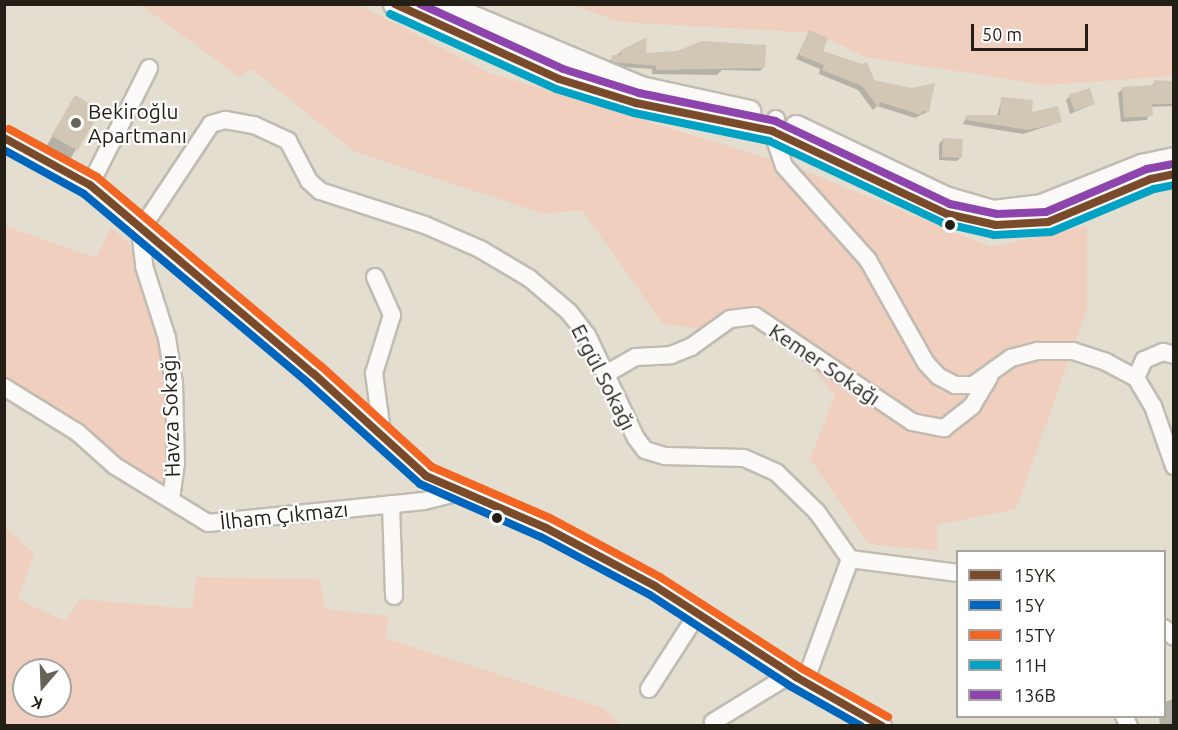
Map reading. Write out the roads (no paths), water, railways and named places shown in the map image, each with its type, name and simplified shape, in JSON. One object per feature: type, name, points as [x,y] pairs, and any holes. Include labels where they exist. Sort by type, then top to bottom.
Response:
[{"type":"main road","points":[[394,4],[559,79],[636,103],[774,125],[824,136],[945,197],[993,211],[1041,205],[1141,165],[1173,158]]},
{"type":"main road","points":[[443,4],[640,87],[774,125],[947,214],[996,225],[1048,222],[1151,179],[1173,174]]},
{"type":"street","points":[[90,185],[148,68]]},
{"type":"street","name":"Ergül Sokağı","points":[[140,231],[211,124],[225,120],[254,125],[288,141],[309,181],[320,190],[425,225],[480,249],[529,278],[569,312],[587,335],[636,438],[645,450],[665,456],[744,458],[777,473],[817,512],[850,559]]},
{"type":"street","points":[[774,125],[784,166],[868,260],[926,363],[938,376],[955,385],[973,385],[1011,358],[1038,351],[1073,351],[1136,378],[1153,406],[1173,466]]},
{"type":"street","points":[[4,138],[90,185],[140,231],[314,374],[383,440],[426,476],[546,528],[656,586],[798,678],[883,726]]},
{"type":"street","name":"Havza Sokağı","points":[[140,231],[144,266],[167,338],[174,383],[176,463],[171,498]]},
{"type":"street","points":[[375,277],[392,315],[374,373],[383,440]]},
{"type":"street","name":"Kemer Sokağı","points":[[606,374],[636,357],[670,355],[691,346],[730,319],[755,316],[912,422],[944,428],[972,406],[992,372]]},
{"type":"street","points":[[1136,378],[1144,360],[1163,352],[1173,356]]},
{"type":"street","name":"İlham Çıkmazı","points":[[4,387],[77,432],[115,466],[171,498],[208,523],[391,504],[461,492]]},
{"type":"street","points":[[391,504],[394,596]]},
{"type":"street","points":[[713,722],[798,678],[850,559],[956,573]]},
{"type":"street","points":[[649,689],[698,613]]},
{"type":"place","name":"Bekiroğlu Apartmanı","points":[[76,123]]}]
